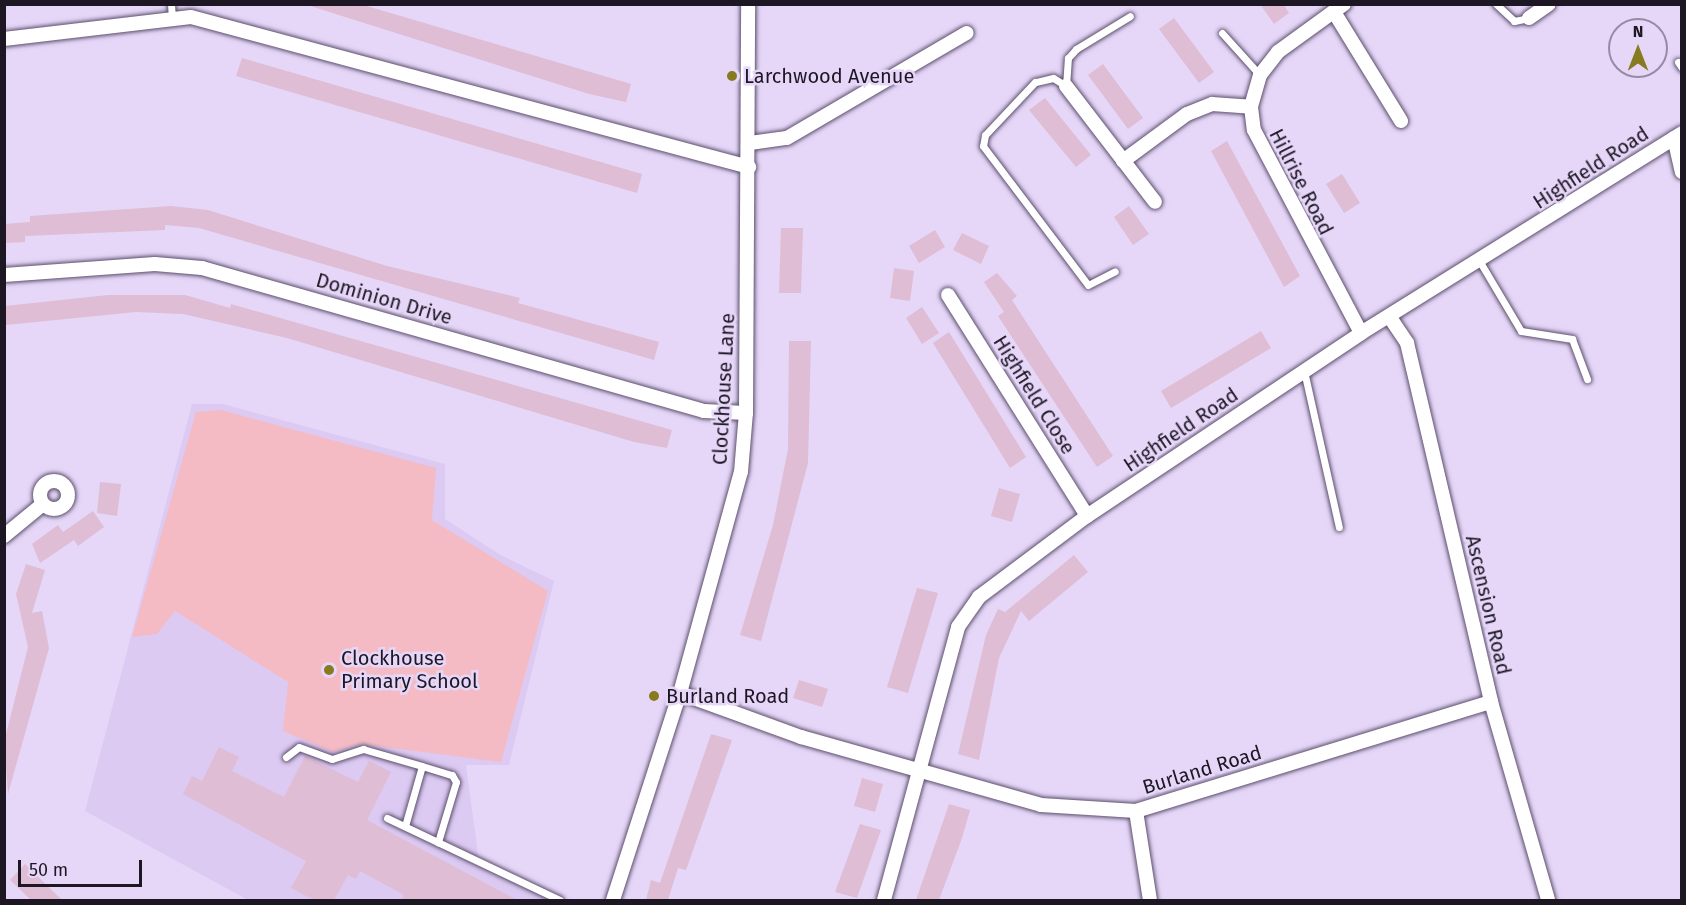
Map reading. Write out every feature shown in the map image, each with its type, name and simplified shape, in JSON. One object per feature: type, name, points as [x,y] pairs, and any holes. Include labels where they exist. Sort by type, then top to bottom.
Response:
[{"type":"street","name":"Clockhouse Lane","points":[[613,900],[680,693],[736,496],[747,413],[750,143],[748,4]]},
{"type":"street","points":[[1529,18],[1549,4]]},
{"type":"street","points":[[1339,8],[1401,121]]},
{"type":"street","name":"Hillrise Road","points":[[1339,8],[1278,52],[1260,75],[1251,107],[1254,130],[1361,333]]},
{"type":"street","points":[[4,39],[191,17],[749,167]]},
{"type":"street","points":[[750,143],[787,138],[967,33]]},
{"type":"street","points":[[1066,86],[1155,202]]},
{"type":"street","points":[[1123,161],[1187,114],[1212,104],[1251,107]]},
{"type":"street","points":[[1678,135],[1682,172]]},
{"type":"street","name":"Highfield Road","points":[[884,900],[958,627],[979,597],[1087,516],[1361,333],[1391,319],[1678,135]]},
{"type":"street","name":"Dominion Drive","points":[[4,275],[155,264],[202,268],[704,411],[747,413]]},
{"type":"street","name":"Highfield Close","points":[[948,295],[1087,516]]},
{"type":"street","name":"Ascension Road","points":[[1391,319],[1407,343],[1491,702],[1548,900]]},
{"type":"street","points":[[4,536],[43,504]]},
{"type":"street","name":"Burland Road","points":[[680,693],[920,773],[1041,805],[1136,811],[1491,702]]},
{"type":"street","points":[[1136,811],[1150,900]]},
{"type":"lane","points":[[171,4],[172,20]]},
{"type":"lane","points":[[1496,4],[1514,21],[1529,18]]},
{"type":"lane","points":[[1115,271],[1088,285],[983,146],[985,135],[1035,82],[1053,78],[1066,86],[1068,58],[1076,48],[1130,16]]},
{"type":"lane","points":[[1222,33],[1260,75]]},
{"type":"lane","points":[[1480,262],[1521,331],[1572,339],[1587,379]]},
{"type":"lane","points":[[1304,371],[1339,526]]},
{"type":"lane","points":[[286,757],[299,747],[332,759],[363,748],[452,775],[456,782],[438,842]]},
{"type":"lane","points":[[405,826],[422,766]]},
{"type":"lane","points":[[387,818],[560,900]]},
{"type":"shaded area","name":"Clockhouse Primary School","points":[[192,404],[223,404],[445,464],[445,519],[499,554],[554,581],[509,765],[466,765],[479,861],[563,900],[248,900],[85,811]]},
{"type":"shaded area","points":[[221,410],[436,468],[432,520],[548,591],[501,762],[360,744],[333,752],[283,731],[288,682],[175,611],[157,634],[132,637],[196,412]]},
{"type":"building","points":[[304,4],[360,4],[631,84],[626,102],[589,94]]},
{"type":"building","points":[[1260,4],[1283,4],[1289,13],[1274,24]]},
{"type":"building","points":[[1174,18],[1214,72],[1199,83],[1159,29]]},
{"type":"building","points":[[242,58],[642,174],[637,193],[236,76]]},
{"type":"building","points":[[1103,64],[1143,118],[1128,129],[1088,75]]},
{"type":"building","points":[[1045,98],[1091,155],[1076,167],[1029,110]]},
{"type":"building","points":[[1227,141],[1300,276],[1284,287],[1211,151]]},
{"type":"building","points":[[1342,174],[1360,203],[1344,213],[1326,184]]},
{"type":"building","points":[[171,206],[208,210],[387,266],[520,298],[518,303],[659,342],[654,360],[199,228],[165,225],[165,230],[25,236],[25,242],[4,243],[4,224],[30,222],[30,216]]},
{"type":"building","points":[[1129,206],[1149,234],[1133,245],[1114,217]]},
{"type":"building","points":[[781,228],[803,228],[801,293],[779,293]]},
{"type":"building","points":[[935,230],[945,247],[919,263],[909,246]]},
{"type":"building","points":[[962,233],[989,246],[981,264],[953,250]]},
{"type":"building","points":[[894,268],[914,271],[910,301],[890,298]]},
{"type":"building","points":[[997,273],[1017,296],[1012,300],[1113,456],[1097,467],[998,316],[1004,312],[984,282]]},
{"type":"building","points":[[108,295],[185,295],[230,308],[231,304],[672,430],[667,448],[634,442],[287,338],[183,314],[136,312],[6,325],[5,306]]},
{"type":"building","points":[[922,307],[939,333],[922,344],[906,318]]},
{"type":"building","points":[[1261,331],[1271,348],[1171,408],[1161,391]]},
{"type":"building","points":[[949,332],[1026,457],[1010,468],[933,343]]},
{"type":"building","points":[[789,341],[811,341],[808,463],[761,641],[740,635],[773,525],[788,449]]},
{"type":"building","points":[[100,482],[121,484],[117,516],[97,513]]},
{"type":"building","points":[[999,488],[1020,494],[1012,522],[991,516]]},
{"type":"building","points":[[93,511],[104,527],[78,546],[74,540],[40,563],[32,544],[58,525],[63,532]]},
{"type":"building","points":[[1074,555],[1088,572],[1029,621],[1021,611],[999,658],[979,760],[958,754],[986,635],[998,609],[1005,612]]},
{"type":"building","points":[[26,564],[45,570],[32,613],[42,611],[49,648],[8,794],[4,742],[28,647],[16,594]]},
{"type":"building","points":[[917,588],[938,593],[908,693],[887,687]]},
{"type":"building","points":[[799,680],[828,689],[822,707],[793,698]]},
{"type":"building","points":[[711,734],[732,740],[686,870],[678,868],[668,900],[646,900],[651,880],[660,883]]},
{"type":"building","points":[[219,747],[239,757],[232,771],[284,797],[305,756],[358,782],[369,761],[391,772],[367,820],[517,900],[401,900],[404,895],[360,871],[356,879],[348,875],[334,900],[314,900],[291,888],[306,861],[183,794],[192,776],[202,781]]},
{"type":"building","points":[[862,778],[883,784],[875,812],[854,806]]},
{"type":"building","points":[[949,804],[970,810],[962,838],[939,900],[916,900]]},
{"type":"building","points":[[860,824],[881,830],[857,898],[835,892]]},
{"type":"building","points":[[25,864],[62,900],[31,900],[10,880]]},
{"type":"place","name":"Larchwood Avenue","points":[[732,76]]},
{"type":"place","name":"Clockhouse Primary School","points":[[329,670]]},
{"type":"place","name":"Burland Road","points":[[654,696]]}]
